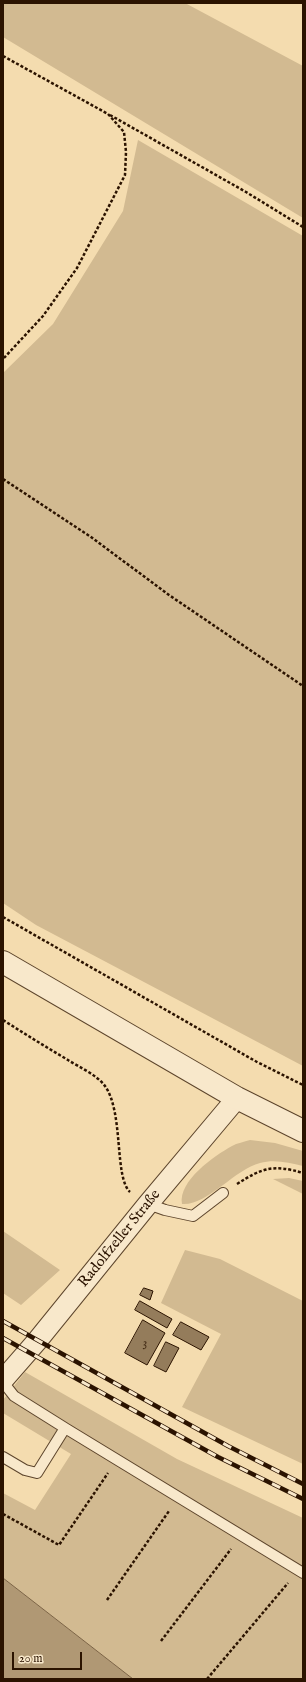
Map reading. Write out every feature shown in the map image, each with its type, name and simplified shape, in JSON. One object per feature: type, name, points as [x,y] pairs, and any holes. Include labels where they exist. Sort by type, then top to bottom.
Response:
[{"type":"street","points":[[3,962],[237,1098],[303,1132]]},
{"type":"street","name":"Radolfzeller Straße","points":[[3,1381],[237,1098]]},
{"type":"lane","points":[[148,1204],[165,1210],[193,1216],[223,1193]]},
{"type":"lane","points":[[3,1381],[14,1396],[301,1571]]},
{"type":"lane","points":[[3,1457],[25,1470],[37,1473],[65,1428]]},
{"type":"path","points":[[3,56],[246,192],[303,227]]},
{"type":"path","points":[[3,359],[43,316],[77,268],[125,175],[126,152],[124,132],[108,114]]},
{"type":"path","points":[[3,479],[91,537],[168,596],[303,686]]},
{"type":"path","points":[[3,917],[257,1062],[303,1084]]},
{"type":"path","points":[[3,1020],[89,1073],[105,1085],[111,1098],[118,1123],[122,1174],[127,1189],[134,1197],[148,1204]]},
{"type":"path","points":[[223,1193],[257,1171],[287,1168],[303,1173]]},
{"type":"path","points":[[3,1514],[59,1545],[117,1460]]},
{"type":"path","points":[[107,1600],[178,1497]]},
{"type":"path","points":[[161,1640],[241,1535]]},
{"type":"path","points":[[207,1679],[301,1571]]},
{"type":"shaded area","points":[[3,3],[185,3],[303,66],[303,218],[3,37]]},
{"type":"shaded area","points":[[138,140],[303,236],[303,1066],[36,925],[3,903],[3,373],[53,324],[123,211]]},
{"type":"shaded area","points":[[250,1140],[275,1143],[303,1151],[303,1166],[277,1161],[260,1163],[241,1172],[201,1199],[192,1203],[182,1204],[182,1195],[186,1187],[191,1178],[199,1170],[216,1156],[232,1146]]},
{"type":"shaded area","points":[[289,1178],[303,1181],[303,1194],[273,1179]]},
{"type":"shaded area","points":[[3,1231],[60,1270],[21,1305],[3,1293]]},
{"type":"shaded area","points":[[185,1250],[220,1259],[303,1301],[303,1464],[182,1407],[221,1334],[161,1303]]},
{"type":"shaded area","points":[[25,1372],[177,1459],[303,1518],[303,1679],[133,1679],[3,1578],[3,1493],[35,1510],[71,1454],[3,1413],[3,1400]]},
{"type":"shaded area","points":[[3,1578],[133,1679],[3,1679]]},
{"type":"building","points":[[144,1288],[153,1291],[150,1300],[140,1295]]},
{"type":"building","points":[[140,1301],[172,1319],[167,1328],[135,1310]]},
{"type":"building","points":[[143,1320],[165,1333],[147,1365],[125,1353]]},
{"type":"building","points":[[181,1322],[209,1337],[201,1350],[173,1335]]},
{"type":"building","points":[[166,1342],[179,1348],[166,1372],[154,1366]]},
{"type":"railway","points":[[3,1321],[228,1446],[303,1484]]},
{"type":"railway","points":[[3,1338],[218,1457],[303,1499]]}]
